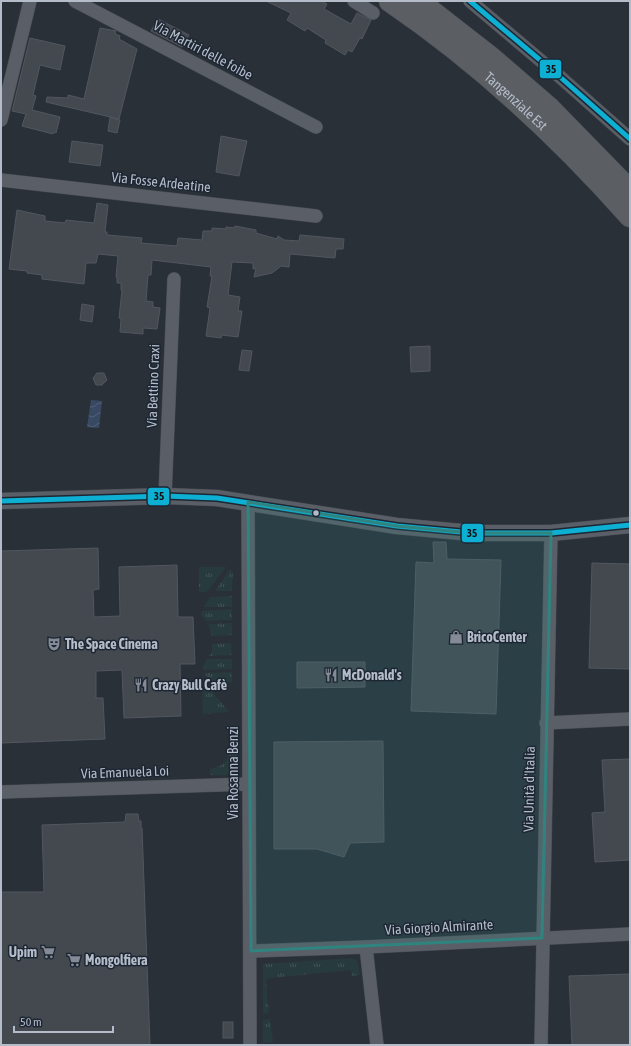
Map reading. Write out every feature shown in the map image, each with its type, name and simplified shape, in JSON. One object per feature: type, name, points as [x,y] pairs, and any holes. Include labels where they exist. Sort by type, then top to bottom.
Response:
[{"type":"highway","name":"Tangenziale Est","points":[[418,1],[490,57],[549,108],[630,191]]},
{"type":"highway","name":"Tangenziale Est","points":[[381,7],[457,51],[520,104],[569,151],[630,216]]},
{"type":"street","points":[[1,120],[30,1]]},
{"type":"street","name":"Via Martiri delle foibe","points":[[75,1],[316,127]]},
{"type":"street","points":[[354,1],[381,7]]},
{"type":"street","points":[[470,1],[559,76],[630,139]]},
{"type":"street","name":"Via Fosse Ardeatine","points":[[1,180],[316,216]]},
{"type":"street","name":"Via Bettino Craxi","points":[[165,496],[174,279]]},
{"type":"street","points":[[1,501],[165,496],[217,498],[405,527],[472,533],[551,533],[630,525]]},
{"type":"street","name":"Via Rosanna Benzi","points":[[248,502],[250,1045]]},
{"type":"street","name":"Via Unità d'Italia","points":[[541,1045],[546,723],[551,533]]},
{"type":"street","points":[[546,723],[630,719]]},
{"type":"street","name":"Via Emanuela Loi","points":[[1,792],[249,784]]},
{"type":"street","name":"Via Giorgio Almirante","points":[[250,951],[630,934]]},
{"type":"street","points":[[366,947],[377,1045]]},
{"type":"highlighted area","points":[[248,502],[397,526],[472,533],[551,533],[542,938],[251,951]]},
{"type":"green space","points":[[199,567],[226,567],[207,592],[199,592]]},
{"type":"green space","points":[[230,569],[233,574],[232,591],[215,591]]},
{"type":"green space","points":[[232,596],[232,607],[204,607],[210,597]]},
{"type":"green space","points":[[232,609],[232,620],[206,621],[201,615],[202,611]]},
{"type":"green space","points":[[232,623],[232,635],[212,636],[208,624]]},
{"type":"green space","points":[[231,643],[232,655],[209,656],[212,650],[212,644]]},
{"type":"green space","points":[[207,659],[232,659],[232,669],[203,670],[203,666]]},
{"type":"green space","points":[[232,672],[232,682],[212,683],[204,673]]},
{"type":"green space","points":[[202,689],[210,689],[229,712],[203,714]]},
{"type":"green space","points":[[234,730],[239,733],[239,766],[237,770],[227,775],[210,775],[210,769],[217,767],[226,761],[230,746],[230,733]]},
{"type":"green space","points":[[352,958],[358,962],[360,975],[352,976],[351,970],[267,979],[269,1013],[263,1014],[263,964]]},
{"type":"green space","points":[[270,1019],[273,1042],[263,1043],[263,1020]]},
{"type":"water","points":[[91,400],[102,401],[99,428],[87,427]]},
{"type":"building","points":[[266,1],[321,1],[327,4],[324,9],[351,24],[357,13],[371,20],[362,39],[360,38],[352,52],[348,50],[345,55],[325,43],[326,40],[307,28],[305,31],[287,20],[291,13]]},
{"type":"building","points":[[158,19],[189,35],[182,47],[151,31]]},
{"type":"building","points":[[100,28],[116,31],[115,34],[120,36],[119,39],[137,49],[119,119],[46,102],[47,97],[68,98],[68,95],[84,99]]},
{"type":"building","points":[[30,38],[65,46],[60,70],[40,65],[33,95],[36,96],[32,110],[60,117],[56,133],[54,132],[53,134],[22,126],[26,114],[12,111]]},
{"type":"building","points":[[110,117],[120,120],[117,133],[108,131]]},
{"type":"building","points":[[221,136],[247,141],[239,176],[216,172]]},
{"type":"building","points":[[72,141],[103,145],[100,166],[69,162]]},
{"type":"building","points":[[97,203],[108,205],[105,232],[107,232],[107,235],[142,238],[141,243],[177,246],[178,238],[202,240],[203,231],[212,231],[212,228],[234,228],[235,226],[256,230],[256,233],[277,239],[278,236],[284,240],[299,241],[300,235],[344,239],[343,249],[336,249],[335,258],[290,254],[289,267],[281,266],[272,273],[254,277],[256,268],[253,269],[253,263],[232,262],[228,295],[240,297],[238,311],[242,311],[238,337],[222,335],[221,338],[206,336],[210,308],[207,307],[212,276],[210,276],[211,267],[152,260],[151,275],[148,275],[146,301],[153,302],[153,307],[160,308],[157,329],[143,328],[143,334],[120,332],[121,319],[119,318],[122,290],[121,283],[117,283],[116,277],[118,256],[98,254],[96,263],[86,263],[84,284],[42,279],[42,275],[27,273],[27,271],[9,269],[17,210],[45,216],[45,221],[65,223],[66,220],[94,223]]},
{"type":"building","points":[[82,304],[94,306],[92,322],[80,320]]},
{"type":"building","points":[[430,346],[430,371],[411,372],[410,347]]},
{"type":"building","points":[[242,350],[252,351],[249,371],[239,370]]},
{"type":"building","points":[[97,373],[104,373],[107,380],[102,385],[96,385],[93,378]]},
{"type":"building","name":"BricoCenter","points":[[433,542],[446,542],[447,559],[501,560],[496,714],[411,711],[416,562],[434,563]]},
{"type":"building","name":"The Space Cinema","points":[[98,548],[99,589],[93,590],[94,617],[120,616],[119,567],[177,565],[178,617],[193,617],[195,664],[180,664],[181,716],[124,718],[122,670],[96,671],[96,698],[103,698],[105,739],[1,743],[1,551]]},
{"type":"building","points":[[592,563],[630,564],[630,669],[589,668]]},
{"type":"building","name":"McDonald's","points":[[297,662],[365,662],[365,687],[297,688]]},
{"type":"building","points":[[383,741],[384,842],[350,843],[344,857],[317,849],[274,849],[274,742]]},
{"type":"building","points":[[630,759],[630,860],[595,862],[592,813],[605,812],[602,760]]},
{"type":"building","name":"Mongolfiera","points":[[126,814],[138,814],[142,828],[150,1045],[1,1045],[1,892],[44,892],[42,825],[125,822]]},
{"type":"building","points":[[630,974],[630,1045],[572,1045],[569,976]]},
{"type":"building","points":[[223,1022],[233,1022],[233,1038],[223,1038]]},
{"type":"transit line","name":"35","points":[[470,1],[559,76],[630,139]]},
{"type":"transit line","name":"35","points":[[1,501],[165,496],[217,498],[397,526],[472,533],[551,533],[630,525]]},
{"type":"place","name":"BricoCenter","points":[[456,637]]},
{"type":"place","name":"The Space Cinema","points":[[54,644]]},
{"type":"place","name":"McDonald's","points":[[331,675]]},
{"type":"place","name":"Crazy Bull Cafè","points":[[141,685]]},
{"type":"place","name":"Upim","points":[[48,952]]},
{"type":"place","name":"Mongolfiera","points":[[74,960]]}]
